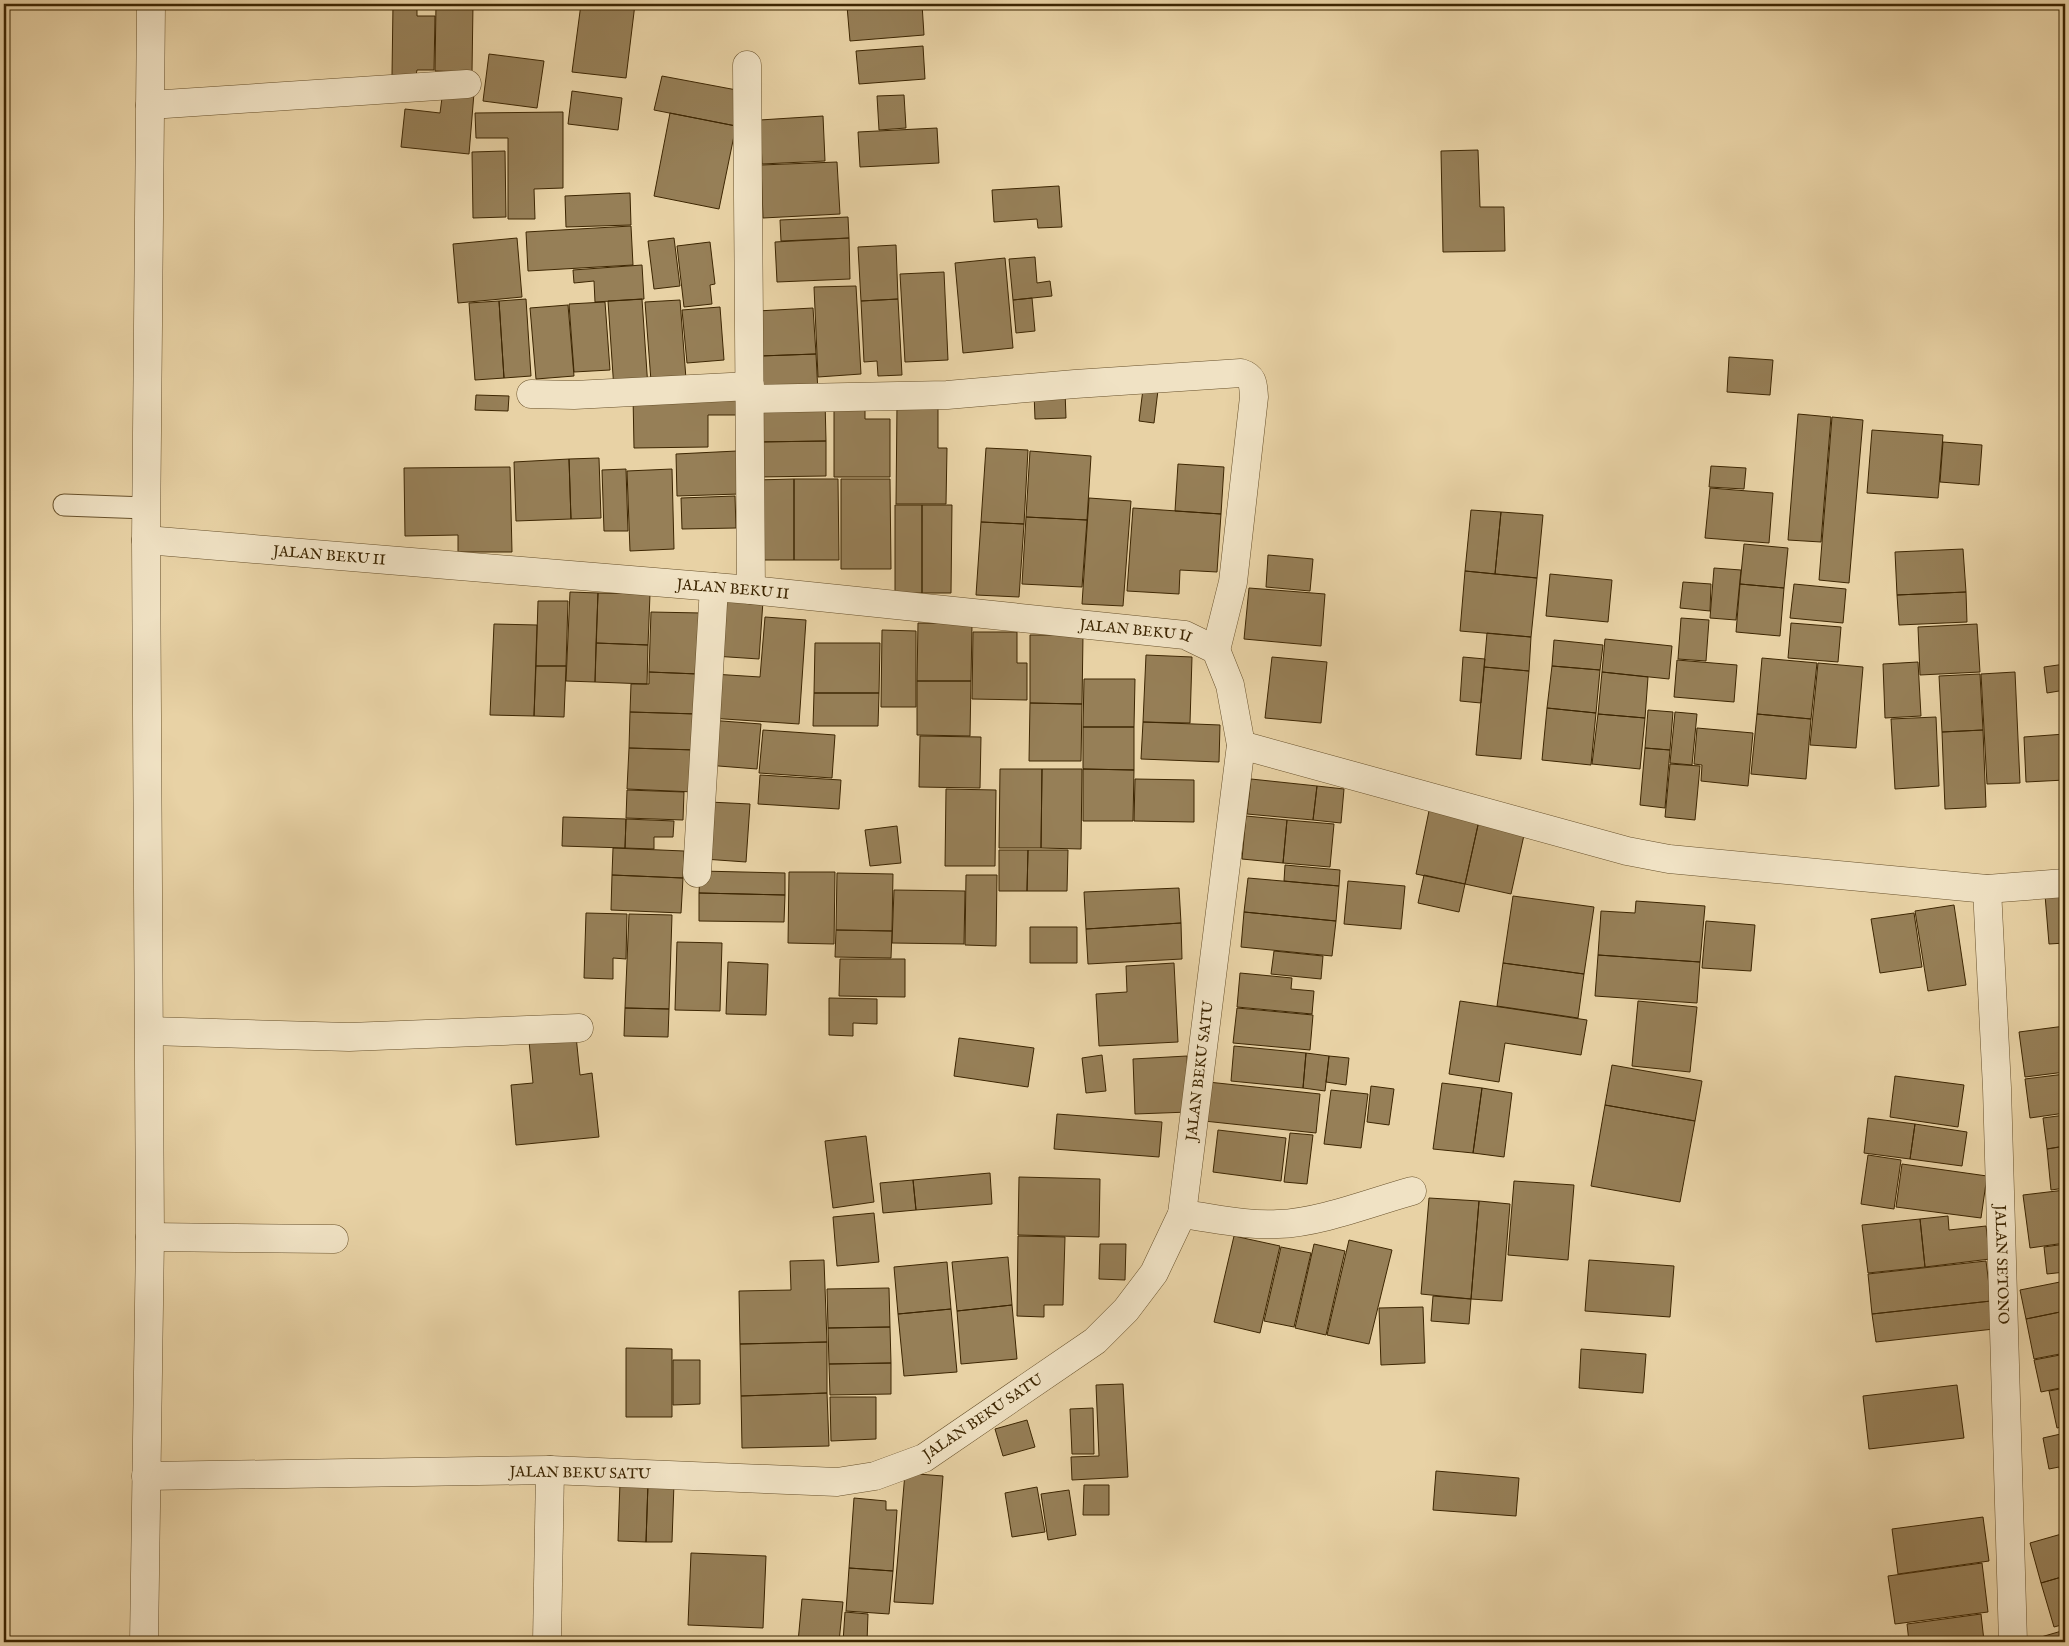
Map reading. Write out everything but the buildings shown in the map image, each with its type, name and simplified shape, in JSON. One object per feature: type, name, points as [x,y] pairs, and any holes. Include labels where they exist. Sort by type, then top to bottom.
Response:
[{"type":"street","points":[[144,1642],[150,1237],[146,508],[151,4]]},
{"type":"street","points":[[747,65],[751,392],[751,590]]},
{"type":"street","points":[[150,105],[467,84]]},
{"type":"street","points":[[531,394],[751,392],[946,395],[1241,373],[1251,378],[1253,384],[1252,407],[1233,582],[1216,650],[1230,685],[1240,745],[1627,851],[1670,859],[1987,889],[2065,883]]},
{"type":"street","name":"JALAN BEKU II","points":[[146,540],[751,590],[1185,635],[1216,650]]},
{"type":"street","points":[[697,873],[714,587]]},
{"type":"street","name":"JALAN BEKU SATU","points":[[146,1476],[550,1470],[837,1482],[876,1476],[924,1458],[1095,1341],[1126,1310],[1154,1273],[1182,1214],[1240,745]]},
{"type":"street","name":"JALAN SETONO","points":[[1987,889],[1997,1088],[2013,1642]]},
{"type":"street","points":[[150,1031],[349,1036],[579,1028]]},
{"type":"street","points":[[1182,1214],[1256,1224],[1301,1222],[1412,1191]]},
{"type":"street","points":[[150,1237],[334,1239]]},
{"type":"street","points":[[547,1642],[550,1470]]},
{"type":"lane","points":[[64,505],[146,508]]}]
